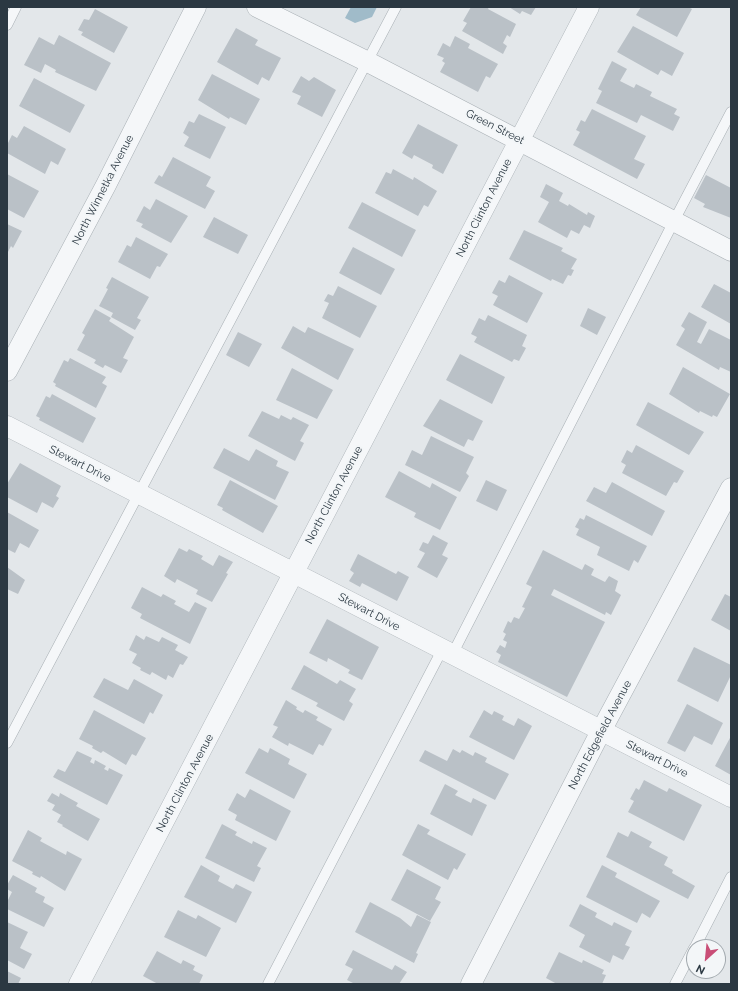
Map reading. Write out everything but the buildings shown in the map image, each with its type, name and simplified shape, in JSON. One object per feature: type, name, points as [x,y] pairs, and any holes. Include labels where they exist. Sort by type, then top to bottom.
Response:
[{"type":"street","name":"North Winnetka Avenue","points":[[7,372],[106,185],[196,7]]},
{"type":"street","name":"Green Street","points":[[257,7],[368,62],[731,251]]},
{"type":"street","name":"North Clinton Avenue","points":[[79,984],[589,7]]},
{"type":"street","name":"Stewart Drive","points":[[7,426],[293,572],[447,653],[731,797]]},
{"type":"street","name":"North Edgefield Avenue","points":[[471,984],[602,731],[731,488]]},
{"type":"lane","points":[[7,25],[16,7]]},
{"type":"lane","points":[[7,743],[396,7]]},
{"type":"lane","points":[[268,984],[447,653],[731,112]]},
{"type":"lane","points":[[699,939],[731,877]]},
{"type":"lane","points":[[675,984],[686,963]]},
{"type":"water","points":[[351,7],[377,7],[372,17],[355,23],[345,18]]}]
